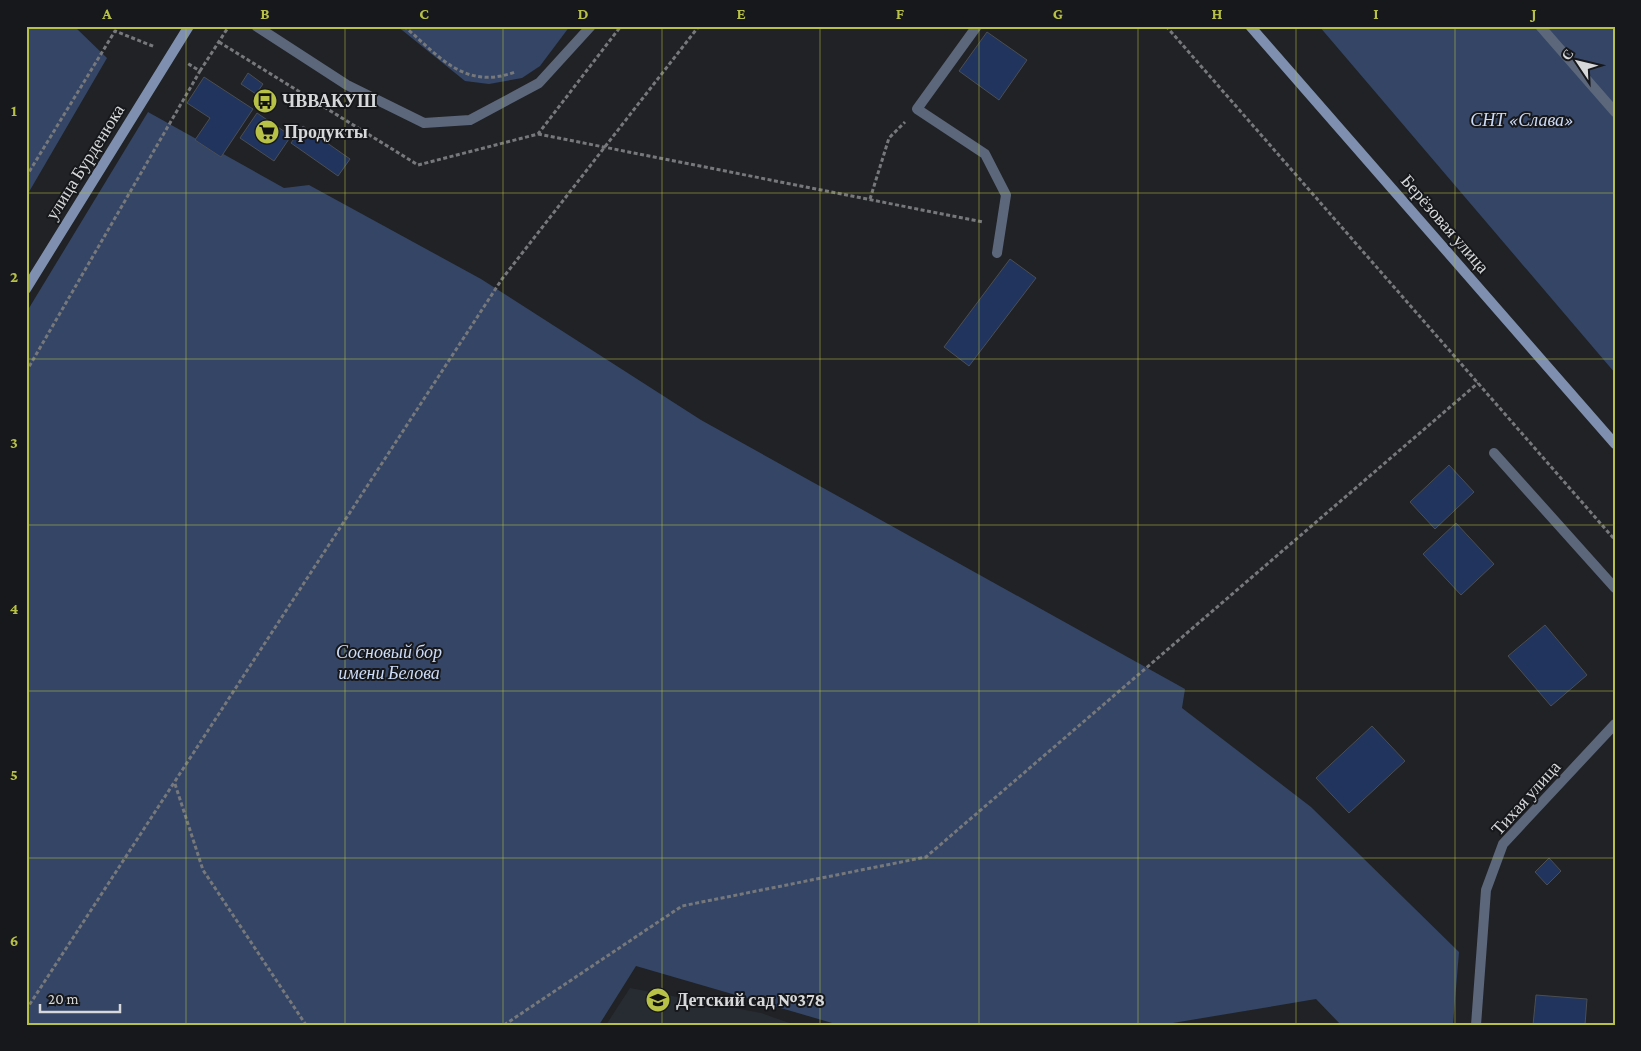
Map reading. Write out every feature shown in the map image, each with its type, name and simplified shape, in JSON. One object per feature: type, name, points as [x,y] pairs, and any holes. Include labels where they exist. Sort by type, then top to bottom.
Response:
[{"type":"main road","name":"улица Бурденюка","points":[[26,289],[189,26]]},
{"type":"main road","name":"Берёзовая улица","points":[[1250,26],[1615,444]]},
{"type":"street","points":[[256,26],[347,85],[424,123],[470,120],[539,83],[591,26]]},
{"type":"street","points":[[977,26],[917,109],[986,154],[1006,195],[996,253]]},
{"type":"street","points":[[1540,26],[1615,112]]},
{"type":"street","points":[[1494,453],[1615,588]]},
{"type":"street","name":"Тихая улица","points":[[1476,1025],[1486,890],[1503,844],[1615,724]]},
{"type":"path","points":[[26,372],[200,71],[229,26]]},
{"type":"path","points":[[404,26],[444,62],[460,72],[483,78],[513,74],[520,70]]},
{"type":"path","points":[[26,1010],[502,279],[699,26]]},
{"type":"path","points":[[1166,26],[1615,540]]},
{"type":"path","points":[[26,177],[115,31],[172,53],[200,71]]},
{"type":"path","points":[[870,199],[889,138],[917,109]]},
{"type":"path","points":[[538,134],[1001,226]]},
{"type":"path","points":[[504,1025],[682,906],[926,857],[1478,383]]},
{"type":"path","points":[[174,783],[203,870],[306,1025]]},
{"type":"shaded area","name":"Детский сад №378","points":[[630,988],[761,1013],[795,1025],[606,1025]]},
{"type":"green space","points":[[26,26],[74,26],[107,58],[26,197]]},
{"type":"green space","points":[[397,26],[570,26],[540,66],[522,78],[489,84],[465,81]]},
{"type":"green space","name":"СНТ «Слава»","points":[[1319,26],[1615,26],[1615,373]]},
{"type":"green space","name":"Сосновый бор имени Белова","points":[[148,112],[284,188],[309,185],[481,279],[701,420],[1185,689],[1182,708],[1311,807],[1459,952],[1453,1025],[1341,1025],[1316,999],[1161,1025],[839,1025],[636,966],[599,1025],[30,1025],[26,1023],[26,313]]},
{"type":"building","points":[[987,32],[1027,60],[999,100],[959,71]]},
{"type":"building","points":[[248,73],[263,84],[256,94],[241,84]]},
{"type":"building","points":[[204,77],[253,109],[221,157],[195,140],[210,118],[187,103]]},
{"type":"building","points":[[257,113],[291,136],[274,161],[240,138]]},
{"type":"building","points":[[303,126],[350,159],[338,176],[291,143]]},
{"type":"building","points":[[1010,259],[1036,278],[969,366],[944,347]]},
{"type":"building","points":[[1449,465],[1474,492],[1435,529],[1410,502]]},
{"type":"building","points":[[1456,523],[1494,564],[1461,595],[1423,554]]},
{"type":"building","points":[[1545,625],[1587,675],[1551,706],[1508,656]]},
{"type":"building","points":[[1372,726],[1405,761],[1349,813],[1316,778]]},
{"type":"building","points":[[1549,858],[1561,871],[1547,885],[1535,872]]},
{"type":"building","points":[[1536,995],[1587,999],[1585,1025],[1533,1025]]},
{"type":"place","name":"ЧВВАКУШ","points":[[265,101]]},
{"type":"place","name":"Продукты","points":[[267,132]]},
{"type":"place","name":"Детский сад №378","points":[[658,1000]]}]
